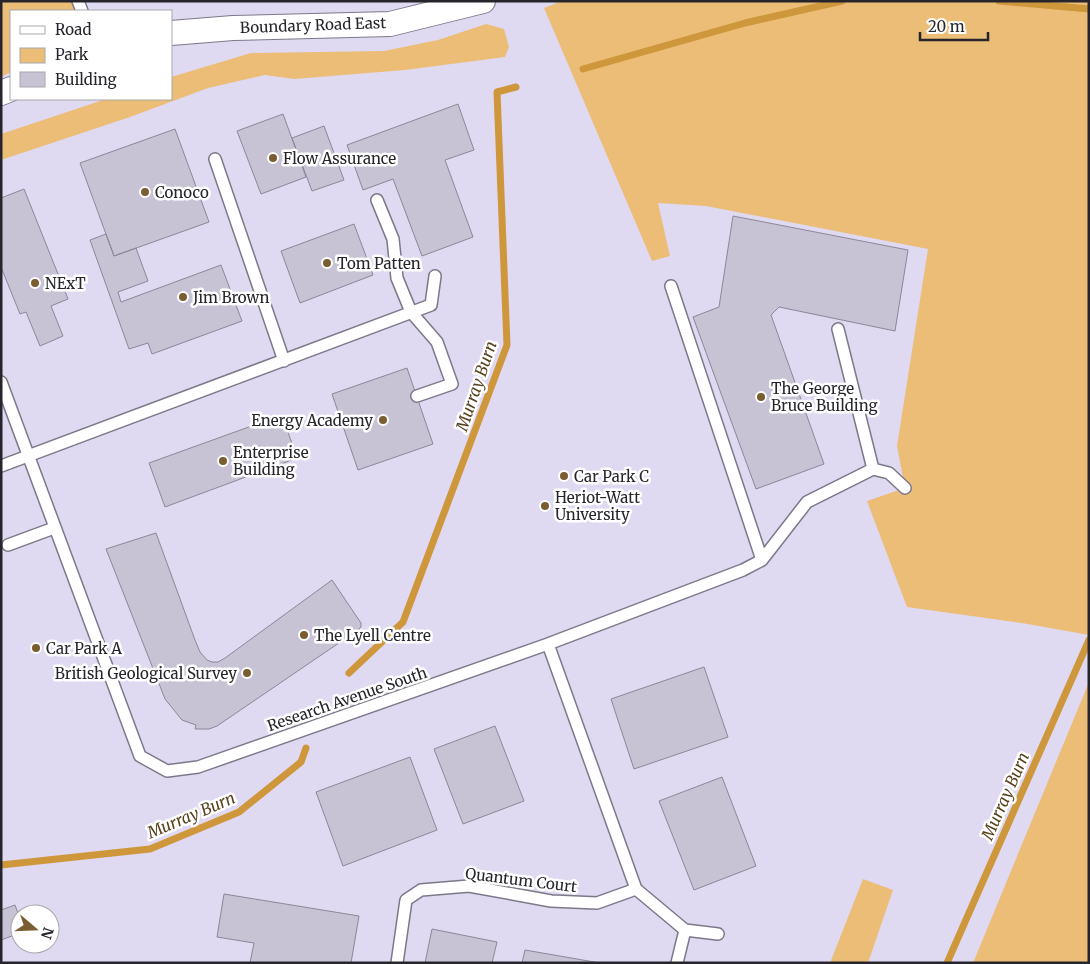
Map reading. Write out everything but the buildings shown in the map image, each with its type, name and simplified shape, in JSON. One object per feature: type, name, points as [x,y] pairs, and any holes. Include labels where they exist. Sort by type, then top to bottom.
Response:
[{"type":"street","name":"Boundary Road East","points":[[172,33],[233,28],[390,24],[481,2]]},
{"type":"lane","points":[[215,159],[284,361]]},
{"type":"lane","points":[[377,200],[393,239],[397,278],[411,312],[437,342],[452,384],[417,396]]},
{"type":"lane","points":[[1,466],[431,305],[436,276]]},
{"type":"lane","points":[[671,286],[762,560]]},
{"type":"lane","points":[[838,329],[873,469],[889,473],[905,488]]},
{"type":"lane","name":"Research Avenue South","points":[[1,382],[140,756],[167,771],[198,767],[548,644],[743,570],[762,560],[806,502],[873,469]]},
{"type":"lane","points":[[8,545],[54,528]]},
{"type":"lane","points":[[548,644],[636,889],[685,930],[718,934]]},
{"type":"lane","name":"Quantum Court","points":[[397,963],[406,900],[422,890],[469,886],[551,901],[596,902],[636,889]]},
{"type":"lane","points":[[677,963],[685,930]]},
{"type":"shaded area","name":"Heriot-Watt University","points":[[1,1],[1089,1],[1089,963],[1,963]]},
{"type":"green space","points":[[1,1],[73,1],[77,10],[10,10],[10,72],[1,77]]},
{"type":"green space","points":[[562,1],[1089,1],[1089,635],[1022,623],[907,607],[867,501],[905,488],[897,446],[928,249],[706,206],[658,203],[670,256],[652,261],[544,8]]},
{"type":"green space","points":[[486,24],[504,29],[509,47],[505,57],[405,70],[294,79],[265,75],[208,88],[130,117],[1,160],[1,134],[103,100],[172,100],[172,77],[251,53],[384,51],[438,40]]},
{"type":"green space","points":[[1089,682],[1089,963],[973,963]]},
{"type":"green space","points":[[863,879],[893,890],[868,963],[830,963]]},
{"type":"waterway","name":"Murray Burn","points":[[583,69],[745,23],[842,1]]},
{"type":"waterway","name":"Murray Burn","points":[[999,1],[1089,9]]},
{"type":"waterway","name":"Murray Burn","points":[[349,673],[403,622],[507,345],[497,92],[516,87]]},
{"type":"waterway","name":"Murray Burn","points":[[947,963],[1089,640]]},
{"type":"waterway","name":"Murray Burn","points":[[1,865],[150,849],[239,812],[301,762],[306,748]]},
{"type":"place","name":"Flow Assurance","points":[[273,158]]},
{"type":"place","name":"Conoco","points":[[145,192]]},
{"type":"place","name":"Tom Patten","points":[[327,263]]},
{"type":"place","name":"NExT","points":[[35,283]]},
{"type":"place","name":"Jim Brown","points":[[183,297]]},
{"type":"place","name":"The George Bruce Building","points":[[761,397]]},
{"type":"place","name":"Energy Academy","points":[[383,420]]},
{"type":"place","name":"Enterprise Building","points":[[223,461]]},
{"type":"place","name":"Car Park C","points":[[564,476]]},
{"type":"place","name":"Heriot-Watt University","points":[[545,506]]},
{"type":"place","name":"The Lyell Centre","points":[[304,635]]},
{"type":"place","name":"Car Park A","points":[[36,648]]},
{"type":"place","name":"British Geological Survey","points":[[247,673]]}]
